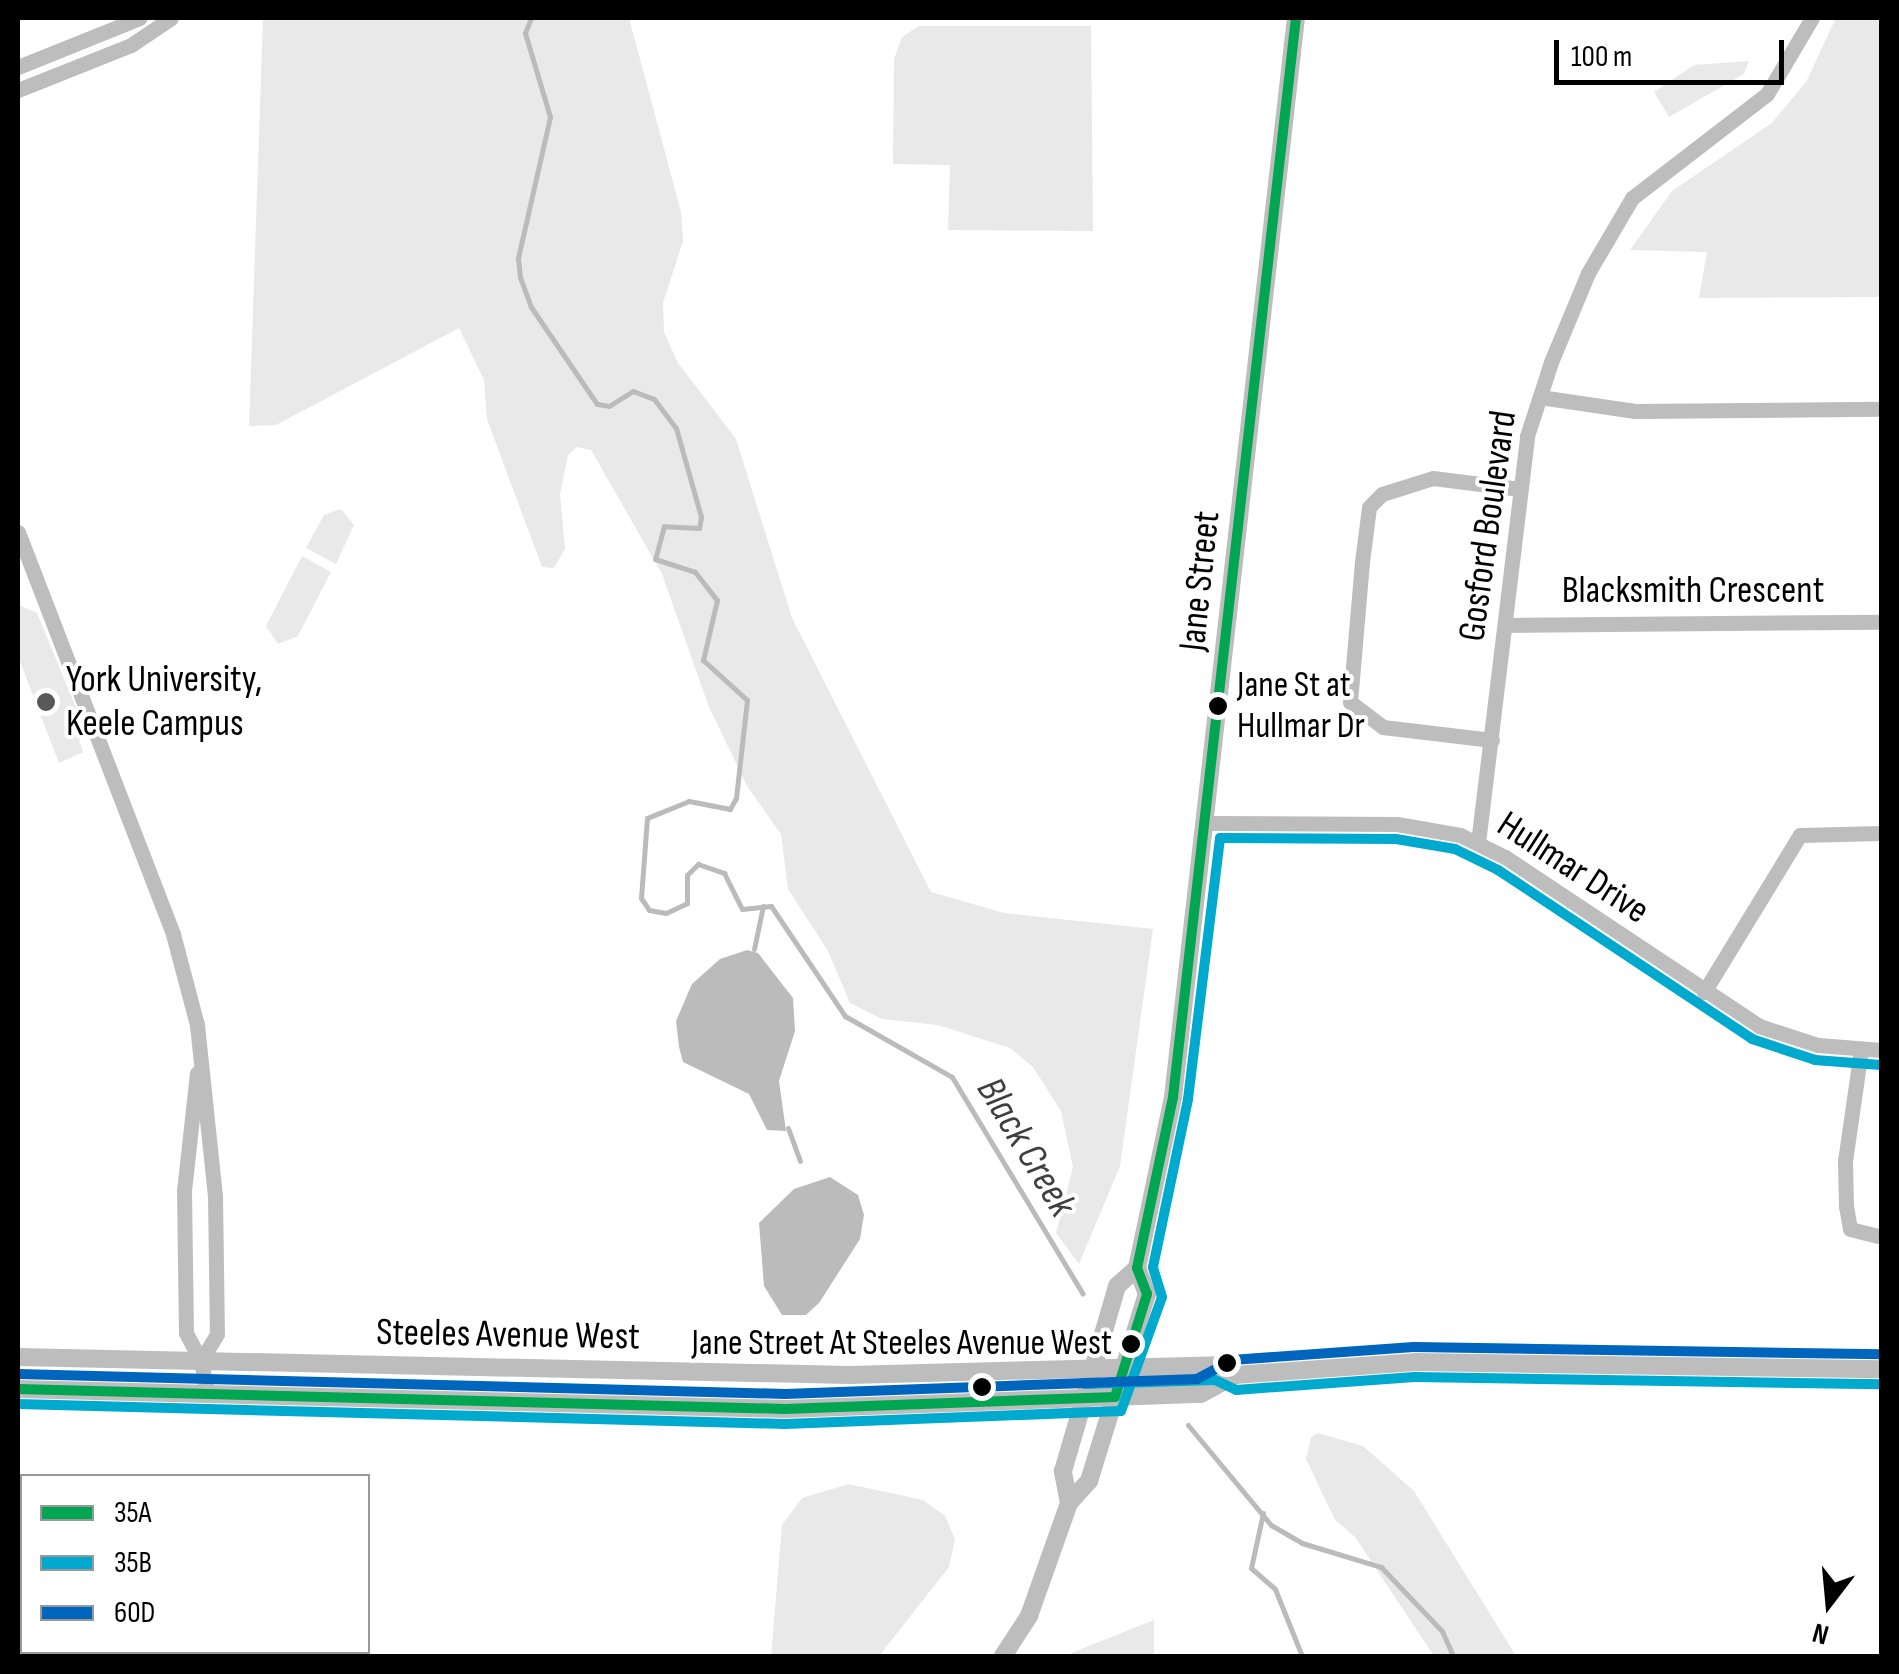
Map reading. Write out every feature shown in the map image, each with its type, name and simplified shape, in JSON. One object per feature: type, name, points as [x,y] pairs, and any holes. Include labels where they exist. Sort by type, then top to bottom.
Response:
[{"type":"main road","name":"Jane Street","points":[[1003,1656],[1029,1616],[1069,1503],[1089,1481],[1147,1294],[1138,1268],[1174,1097],[1296,18]]},
{"type":"main road","name":"Jane Street","points":[[1069,1503],[1063,1471],[1117,1286],[1138,1268]]},
{"type":"main road","name":"Steeles Avenue West","points":[[18,1357],[849,1375],[1219,1365],[1235,1375]]},
{"type":"main road","name":"Steeles Avenue West","points":[[18,1389],[786,1409],[1202,1394],[1235,1375],[1415,1362],[1882,1369]]},
{"type":"main road","points":[[518,1400],[519,1366]]},
{"type":"street","points":[[18,67],[140,18]]},
{"type":"street","points":[[18,90],[131,45],[171,18]]},
{"type":"street","name":"Gosford Boulevard","points":[[1478,844],[1520,489],[1540,397],[1588,274],[1632,198],[1767,94],[1812,18]]},
{"type":"street","points":[[1540,397],[1635,412],[1882,409]]},
{"type":"street","points":[[1492,740],[1383,728],[1350,702],[1362,562],[1369,507],[1382,494],[1433,478],[1520,489]]},
{"type":"street","points":[[18,532],[173,934],[197,1024],[215,1194],[218,1334],[202,1362]]},
{"type":"street","name":"Blacksmith Crescent","points":[[1506,626],[1882,622]]},
{"type":"street","name":"Hullmar Drive","points":[[1207,822],[1396,824],[1478,844],[1704,992],[1787,1037],[1882,1050]]},
{"type":"street","points":[[1704,992],[1800,835],[1882,833]]},
{"type":"street","points":[[1861,1050],[1844,1161],[1846,1206],[1850,1229],[1882,1237]]},
{"type":"street","points":[[199,1062],[184,1191],[186,1333],[202,1362],[207,1394]]},
{"type":"shaded area","points":[[263,18],[629,18],[681,212],[683,241],[663,303],[664,332],[678,363],[736,439],[792,618],[931,892],[1004,913],[1153,929],[1120,1166],[1079,1264],[1056,1233],[1073,1167],[1061,1111],[1033,1067],[1010,1048],[938,1025],[882,1019],[850,1003],[828,951],[788,889],[781,834],[747,786],[709,707],[662,574],[591,450],[577,447],[568,455],[560,494],[565,549],[554,568],[542,567],[487,419],[484,380],[459,328],[276,425],[249,426]]},
{"type":"shaded area","points":[[1836,18],[1881,18],[1881,297],[1699,298],[1707,252],[1630,250],[1672,191],[1772,123],[1806,82]]},
{"type":"shaded area","points":[[919,26],[1091,26],[1093,231],[948,230],[950,165],[893,164],[894,59],[902,37]]},
{"type":"shaded area","points":[[1749,61],[1744,74],[1669,117],[1654,92],[1694,65]]},
{"type":"shaded area","points":[[341,509],[354,525],[336,564],[306,548],[324,515]]},
{"type":"shaded area","points":[[302,556],[331,572],[298,636],[278,644],[266,626]]},
{"type":"shaded area","points":[[19,605],[37,613],[88,737],[79,740],[83,752],[59,763],[18,656]]},
{"type":"shaded area","points":[[747,950],[758,953],[793,998],[795,1031],[779,1081],[786,1131],[767,1130],[749,1094],[683,1062],[679,1047],[676,1021],[692,984],[720,959]]},
{"type":"shaded area","points":[[830,1177],[858,1195],[864,1215],[860,1239],[819,1303],[806,1315],[782,1315],[764,1286],[759,1223],[794,1189]]},
{"type":"shaded area","points":[[1318,1433],[1363,1446],[1414,1491],[1516,1656],[1434,1656],[1355,1537],[1335,1520],[1306,1459],[1311,1437]]},
{"type":"shaded area","points":[[849,1484],[923,1500],[945,1516],[955,1539],[949,1567],[879,1656],[771,1656],[782,1525],[802,1498]]},
{"type":"shaded area","points":[[1154,1620],[1154,1656],[1064,1656]]},
{"type":"waterway","name":"Black Creek","points":[[531,18],[525,33],[550,117],[518,258],[520,277],[531,307],[597,404],[609,406],[633,391],[654,399],[676,428],[701,517],[699,528],[664,526],[655,559],[695,572],[717,600],[703,660],[747,700],[736,798],[730,809],[689,801],[647,818],[641,898],[649,910],[666,913],[687,903],[687,875],[698,864],[724,873],[742,909],[771,906],[845,1016],[952,1077],[1083,1294]]},
{"type":"waterway","points":[[754,949],[763,906]]},
{"type":"waterway","points":[[788,1128],[800,1161]]},
{"type":"waterway","name":"Black Creek","points":[[1188,1425],[1271,1525],[1302,1543],[1381,1567],[1442,1631],[1453,1656]]},
{"type":"waterway","points":[[1263,1513],[1251,1568],[1275,1589],[1302,1656]]},
{"type":"transit line","name":"35A","points":[[18,1389],[785,1409],[1115,1397],[1147,1294],[1137,1268],[1173,1097],[1296,18]]},
{"type":"transit line","name":"35B","points":[[18,1404],[785,1424],[1121,1411],[1162,1297],[1153,1267],[1188,1099],[1220,838],[1396,839],[1455,849],[1498,870],[1752,1039],[1815,1060],[1881,1065]]},
{"type":"transit line","name":"60D","points":[[18,1374],[785,1394],[1197,1379],[1232,1360],[1414,1347],[1882,1354]]},
{"type":"transit line","name":"35B","points":[[1085,1384],[1215,1380],[1236,1390],[1415,1377],[1882,1384]]},
{"type":"place","name":"York University, Keele Campus","points":[[46,702]]},
{"type":"place","name":"Jane St at Hullmar Dr","points":[[1218,706]]},
{"type":"place","name":"Jane Street At Steeles Avenue West","points":[[1131,1344]]}]
